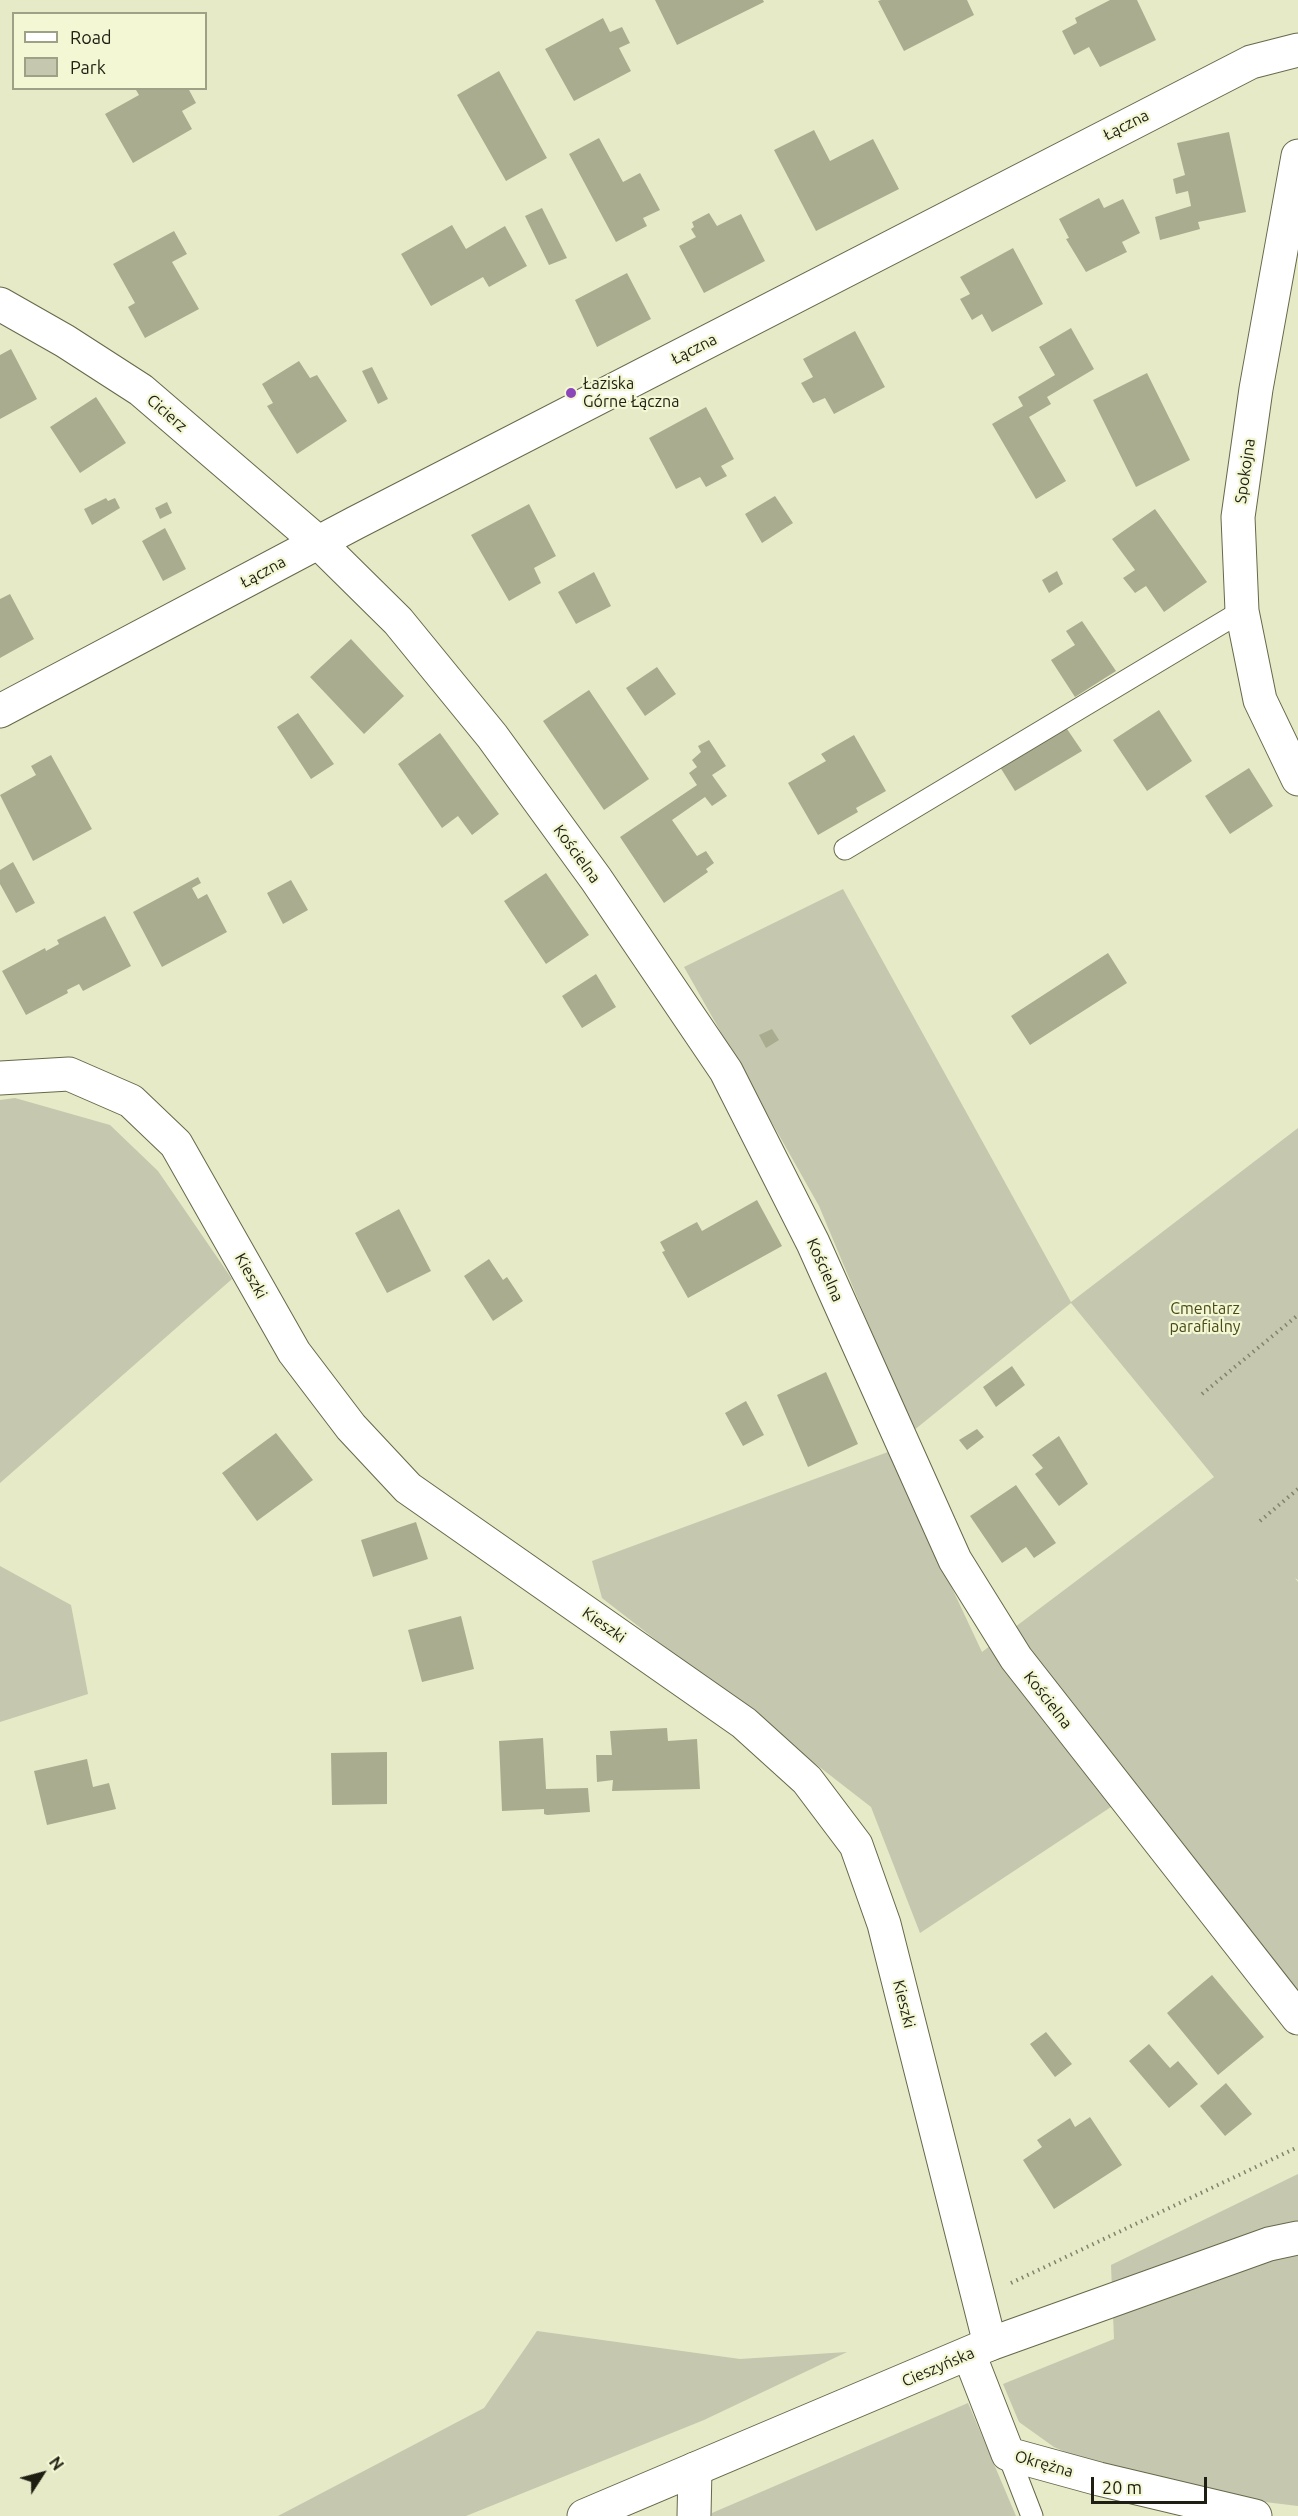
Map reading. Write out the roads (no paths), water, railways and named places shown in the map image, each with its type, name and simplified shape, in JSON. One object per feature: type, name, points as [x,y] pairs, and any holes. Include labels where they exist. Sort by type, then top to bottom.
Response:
[{"type":"street","name":"Łączna","points":[[0,711],[319,543],[1251,62],[1298,50]]},
{"type":"street","name":"Spokojna","points":[[1298,156],[1256,389],[1238,517],[1242,610],[1260,700],[1298,779]]},
{"type":"street","name":"Cicierz","points":[[0,304],[65,341],[141,390],[319,543]]},
{"type":"street","name":"Kościelna","points":[[319,543],[398,621],[492,736],[596,879],[726,1071],[813,1243],[955,1560],[1016,1658],[1298,2018]]},
{"type":"street","name":"Kieszki","points":[[0,1078],[69,1074],[131,1101],[176,1144],[294,1352],[351,1427],[408,1488],[744,1723],[807,1780],[856,1845],[884,1924],[977,2299],[980,2349]]},
{"type":"street","name":"Cieszyńska","points":[[584,2516],[980,2349],[1269,2244],[1298,2238]]},
{"type":"street","name":"Okrężna","points":[[980,2349],[1008,2454],[1099,2480],[1255,2516]]},
{"type":"street","points":[[694,2516],[695,2469]]},
{"type":"lane","points":[[845,849],[1242,610]]},
{"type":"lane","points":[[1008,2454],[1032,2516]]},
{"type":"place","name":"Łaziska Górne Łączna","points":[[571,393]]},
{"type":"park label","name":"Cmentarz parafialny","points":[[1205,1318]]}]
